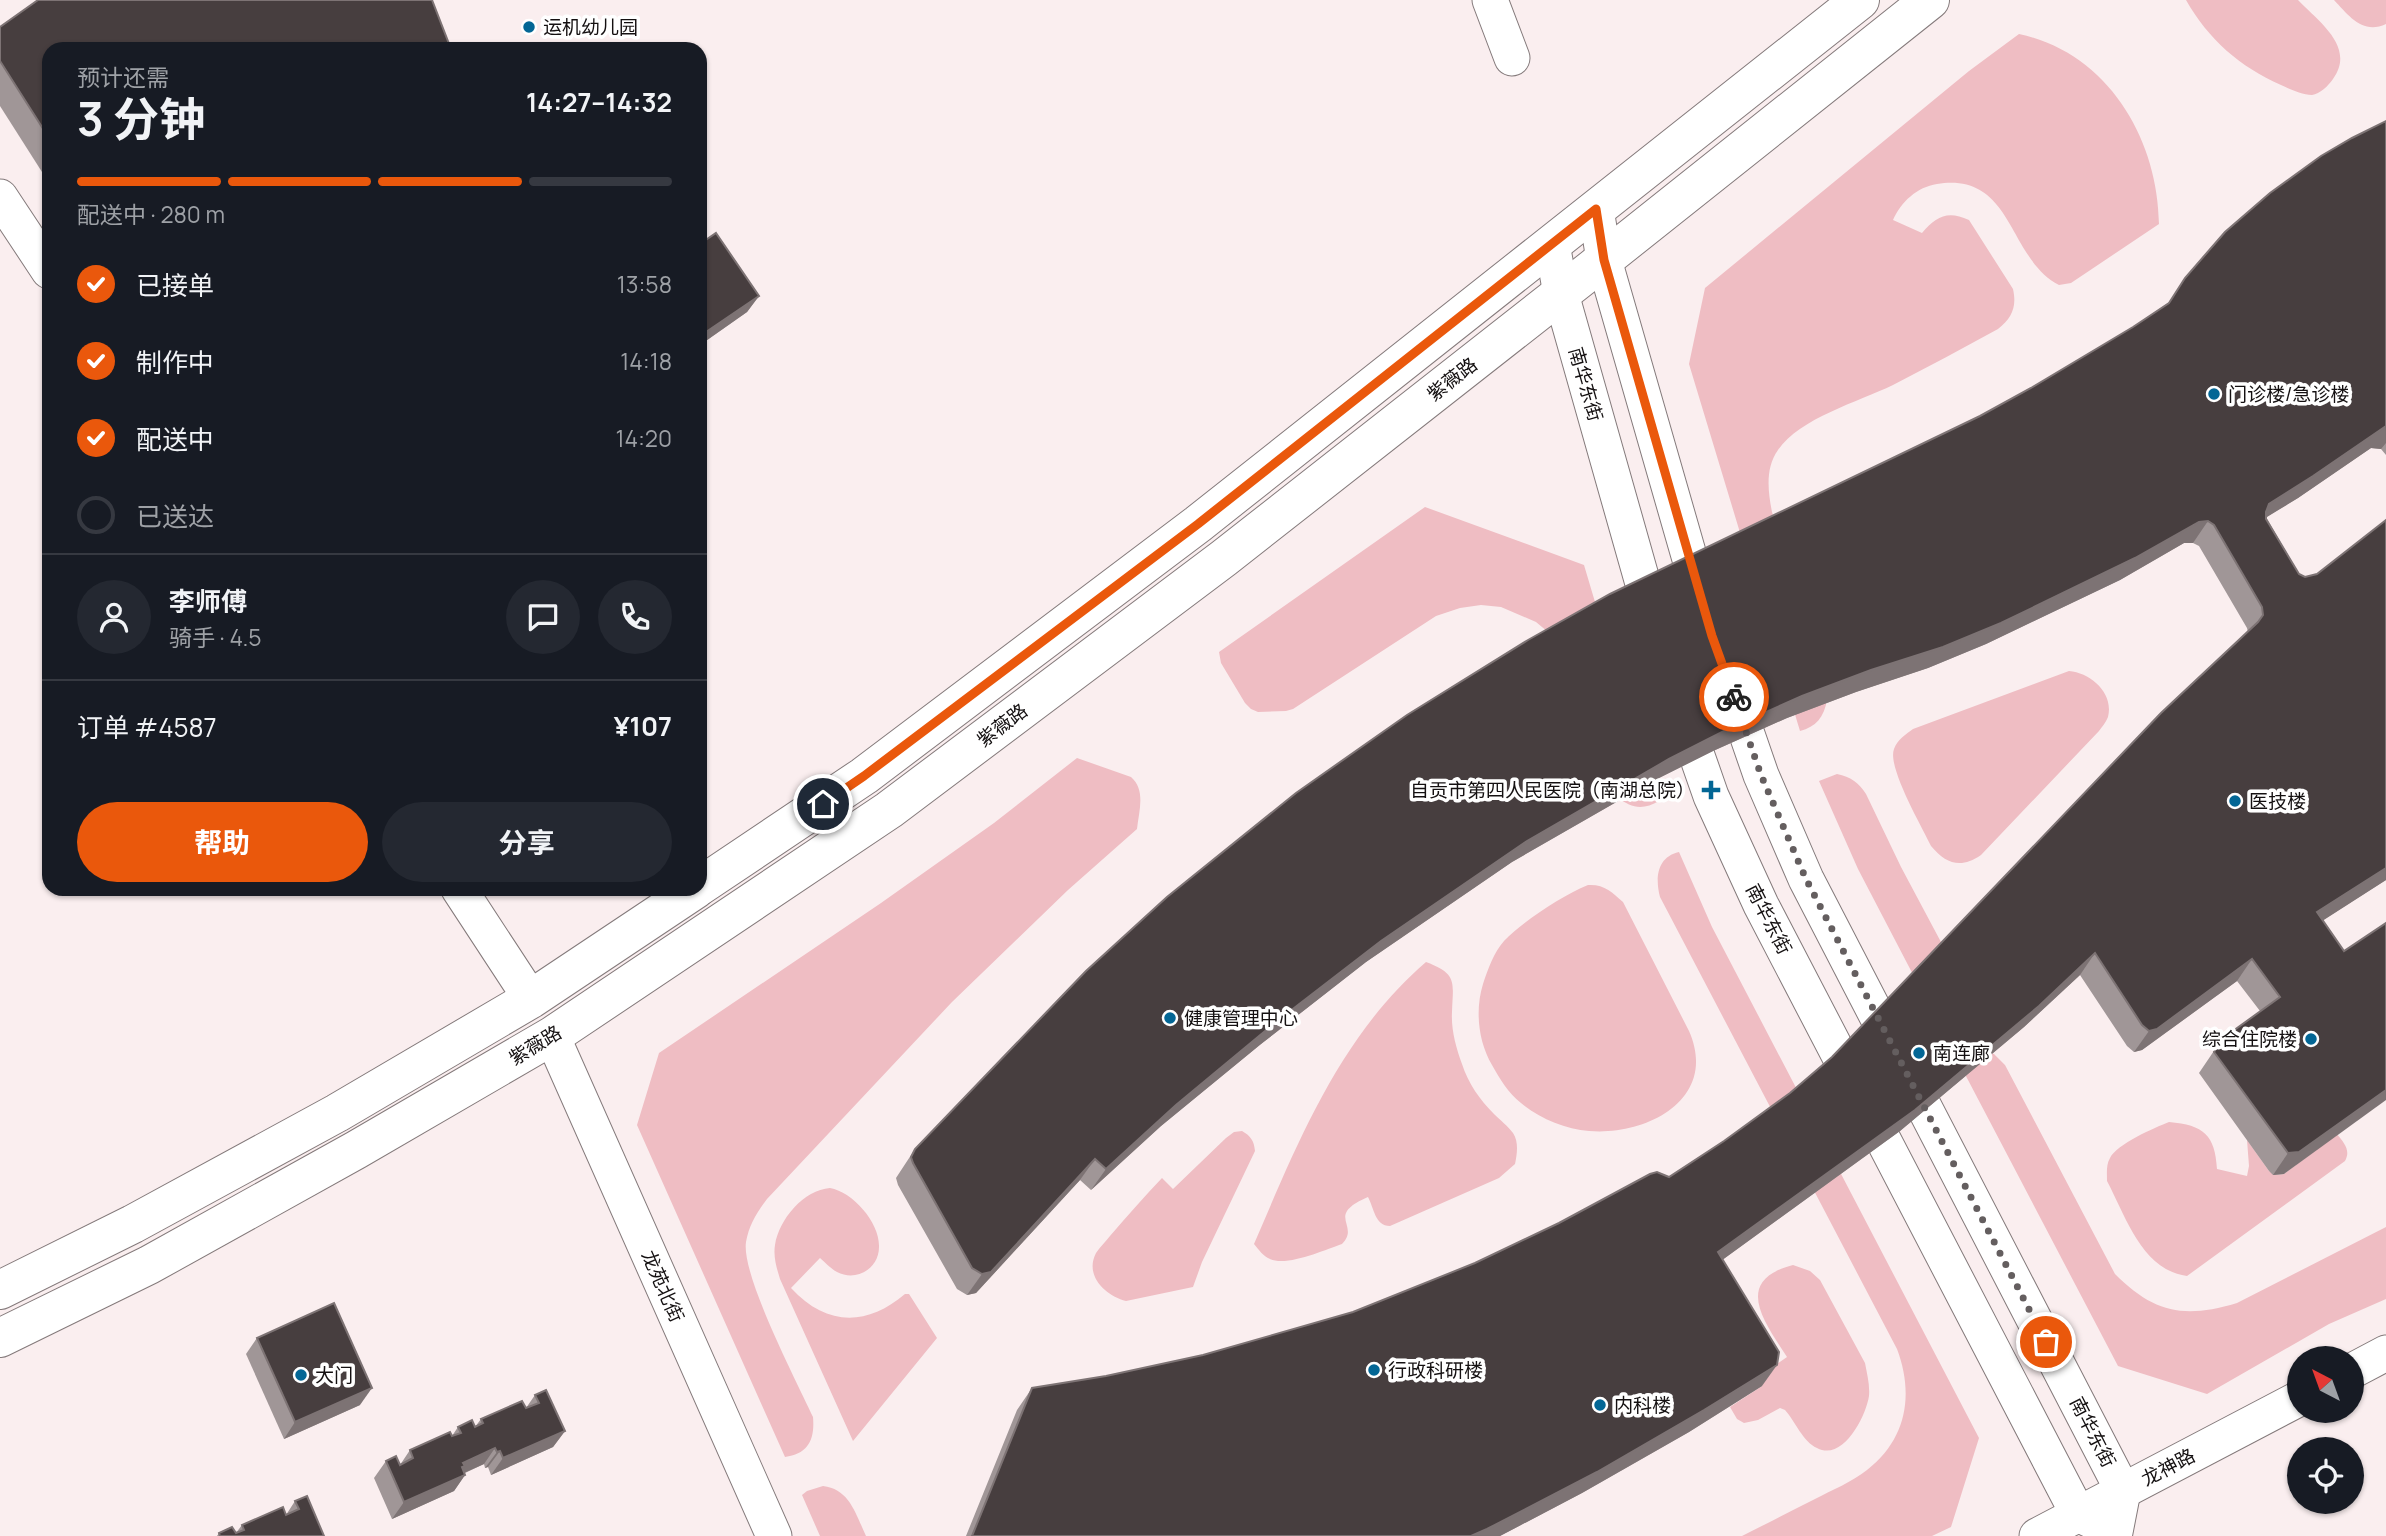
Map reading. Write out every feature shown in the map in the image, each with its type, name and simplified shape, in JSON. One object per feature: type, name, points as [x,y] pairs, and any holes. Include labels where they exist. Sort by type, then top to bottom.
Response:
[{"type":"main road","points":[[707,881],[864,776],[1198,524],[1860,0]]},
{"type":"main road","name":"紫薇路","points":[[0,1338],[149,1265],[356,1150],[552,1036],[889,810],[1224,558],[1930,0]]},
{"type":"main road","points":[[0,1290],[133,1224],[337,1113],[531,999],[686,896]]},
{"type":"street","points":[[1490,0],[1512,58]]},
{"type":"street","points":[[0,197],[42,260]]},
{"type":"street","name":"南华东街","points":[[1552,244],[1561,293],[1667,669],[1711,796],[1761,905],[2078,1514],[2116,1534],[2123,1491],[1806,879],[1761,775],[1717,649],[1604,260],[1596,209]]},
{"type":"street","points":[[463,896],[531,999]]},
{"type":"street","name":"龙苑北街","points":[[552,1036],[774,1536]]},
{"type":"street","points":[[2364,1365],[2386,1353]]},
{"type":"street","name":"龙神路","points":[[2037,1536],[2287,1405]]},
{"type":"shaded area","points":[[2186,0],[2298,0],[2332,36],[2338,46],[2339,67],[2329,84],[2315,94],[2304,94],[2288,88],[2252,70],[2226,50],[2204,27]]},
{"type":"shaded area","points":[[2334,0],[2386,0],[2386,24],[2378,27],[2363,25],[2351,18]]},
{"type":"shaded area","points":[[2019,34],[2051,44],[2078,60],[2102,80],[2122,104],[2138,132],[2149,161],[2159,224],[2071,283],[2059,285],[2042,272],[1996,204],[1981,191],[1962,184],[1937,184],[1916,192],[1900,207],[1893,220],[1922,233],[1932,222],[1943,216],[1955,215],[1969,220],[2013,289],[2014,307],[2007,321],[1998,329],[1893,385],[1815,420],[1788,439],[1774,457],[1769,480],[1772,512],[1827,700],[1818,720],[1811,727],[1800,731],[1689,364],[1705,288],[1969,71]]},
{"type":"shaded area","points":[[1425,507],[1584,565],[1639,750],[1659,801],[1638,807],[1618,797],[1548,632],[1536,622],[1501,607],[1481,605],[1436,616],[1293,709],[1258,712],[1245,703],[1221,663],[1219,652]]},
{"type":"shaded area","points":[[2069,671],[2093,680],[2104,692],[2109,708],[2104,724],[1981,855],[1960,863],[1942,857],[1931,846],[1900,783],[1893,758],[1897,743],[1913,729]]},
{"type":"shaded area","points":[[1077,758],[1131,777],[1136,782],[1140,794],[1137,829],[1068,890],[952,1002],[767,1199],[751,1224],[746,1242],[752,1278],[772,1329],[813,1417],[813,1433],[808,1444],[799,1453],[785,1457],[637,1125],[659,1053],[881,903],[994,823]]},
{"type":"shaded area","points":[[1837,774],[1854,781],[1866,794],[1901,867],[1966,989],[1944,1034],[1858,869],[1819,781]]},
{"type":"shaded area","points":[[1679,852],[1712,927],[1979,1438],[1951,1527],[1932,1536],[1742,1536],[1848,1482],[1880,1458],[1899,1430],[1906,1399],[1905,1383],[1897,1349],[1660,897],[1659,869],[1666,858]]},
{"type":"shaded area","points":[[1588,885],[1603,887],[1623,902],[1689,1031],[1696,1055],[1694,1076],[1686,1094],[1672,1108],[1633,1127],[1611,1131],[1580,1130],[1562,1125],[1521,1103],[1501,1081],[1487,1056],[1479,1025],[1483,984],[1500,945],[1543,910]]},
{"type":"shaded area","points":[[1426,962],[1449,975],[1453,986],[1452,1025],[1462,1064],[1479,1097],[1515,1137],[1515,1164],[1499,1178],[1390,1226],[1378,1220],[1368,1197],[1355,1204],[1345,1215],[1348,1231],[1342,1244],[1286,1261],[1268,1258],[1254,1244],[1287,1167],[1324,1092],[1369,1023],[1396,991]]},
{"type":"shaded area","points":[[1986,1051],[1994,1054],[2005,1065],[2115,1274],[2129,1287],[2157,1305],[2185,1311],[2201,1311],[2237,1303],[2386,1227],[2386,1299],[2287,1346],[2207,1394],[2118,1366],[1957,1059]]},
{"type":"shaded area","points":[[2169,1122],[2191,1126],[2205,1134],[2214,1148],[2217,1169],[2247,1176],[2247,1140],[2269,1171],[2277,1175],[2284,1174],[2337,1134],[2346,1147],[2347,1157],[2187,1276],[2171,1272],[2147,1253],[2137,1240],[2107,1181],[2108,1163],[2120,1147]]},
{"type":"shaded area","points":[[1242,1131],[1252,1139],[1255,1151],[1202,1262],[1193,1287],[1126,1301],[1111,1295],[1095,1277],[1093,1261],[1096,1253],[1162,1178],[1173,1189],[1226,1138],[1234,1132]]},
{"type":"shaded area","points":[[830,1188],[856,1202],[870,1219],[878,1238],[878,1255],[865,1272],[852,1275],[837,1272],[820,1258],[791,1288],[818,1310],[846,1318],[876,1312],[909,1294],[937,1338],[853,1441],[780,1279],[775,1258],[777,1235],[787,1216],[811,1194]]},
{"type":"shaded area","points":[[1793,1265],[1810,1271],[1820,1280],[1865,1363],[1869,1396],[1863,1415],[1852,1435],[1844,1443],[1827,1451],[1807,1441],[1785,1410],[1780,1408],[1758,1420],[1744,1423],[1737,1419],[1730,1407],[1762,1386],[1764,1373],[1787,1357],[1763,1318],[1758,1292],[1763,1281],[1774,1272]]},
{"type":"shaded area","points":[[823,1486],[840,1492],[846,1498],[866,1536],[820,1536],[802,1495]]},
{"type":"building","points":[[38,0],[432,0],[448,42],[42,42],[42,127],[0,61],[0,27]]},
{"type":"building","points":[[2386,121],[2386,426],[2269,504],[2266,519],[2299,574],[2305,577],[2317,574],[2386,520],[2386,868],[2317,912],[2344,951],[2386,923],[2386,1090],[2299,1152],[2288,1153],[2214,1052],[2222,1039],[2280,997],[2252,959],[2157,1029],[2149,1031],[2142,1025],[2095,953],[2039,1006],[1915,1110],[1718,1252],[1779,1352],[1777,1365],[1597,1472],[1471,1536],[972,1536],[1032,1388],[1106,1376],[1203,1355],[1353,1312],[1475,1263],[1559,1223],[1650,1174],[1657,1172],[1669,1177],[1724,1141],[1790,1093],[1832,1057],[2161,713],[2258,622],[2263,615],[2262,607],[2214,525],[2208,521],[2199,522],[2135,558],[2001,623],[1943,647],[1802,696],[1669,759],[1527,841],[1381,941],[1276,1022],[1176,1105],[1106,1169],[1095,1159],[991,1272],[982,1274],[972,1268],[911,1157],[915,1149],[1086,971],[1167,897],[1296,793],[1407,715],[1528,640],[1610,594],[1980,416],[2133,327],[2169,303],[2185,278],[2225,232],[2270,193],[2321,156]]},
{"type":"building","points":[[716,233],[759,296],[707,331],[707,239]]},
{"type":"building","name":"大门","points":[[334,1303],[372,1388],[295,1422],[257,1338]]},
{"type":"building","points":[[546,1390],[565,1431],[503,1458],[495,1448],[463,1463],[465,1475],[404,1502],[386,1461],[396,1456],[400,1465],[413,1458],[410,1450],[450,1432],[452,1436],[461,1433],[458,1427],[472,1420],[475,1427],[483,1423],[481,1419],[522,1401],[526,1408],[539,1403],[535,1395]]},
{"type":"building","points":[[307,1496],[324,1536],[220,1536],[219,1533],[232,1527],[236,1533],[244,1530],[242,1525],[283,1507],[286,1515],[299,1509],[295,1501]]},
{"type":"way so far","points":[[1734,697],[1761,775],[1806,879],[2046,1342]]},
{"type":"place","name":"运机幼儿园","points":[[529,27]]},
{"type":"place","name":"门诊楼/急诊楼","points":[[2214,394]]},
{"type":"place","name":"自贡市第四人民医院（南湖总院）","points":[[1711,790]]},
{"type":"place","name":"医技楼","points":[[2235,801]]},
{"type":"place","name":"健康管理中心","points":[[1170,1018]]},
{"type":"place","name":"综合住院楼","points":[[2311,1039]]},
{"type":"place","name":"南连廊","points":[[1919,1053]]},
{"type":"place","name":"行政科研楼","points":[[1374,1370]]},
{"type":"place","name":"大门","points":[[301,1375]]},
{"type":"place","name":"内科楼","points":[[1600,1405]]},
{"type":"route","points":[[823,804],[1198,524],[1596,209],[1604,260],[1712,636],[1734,697]]}]
